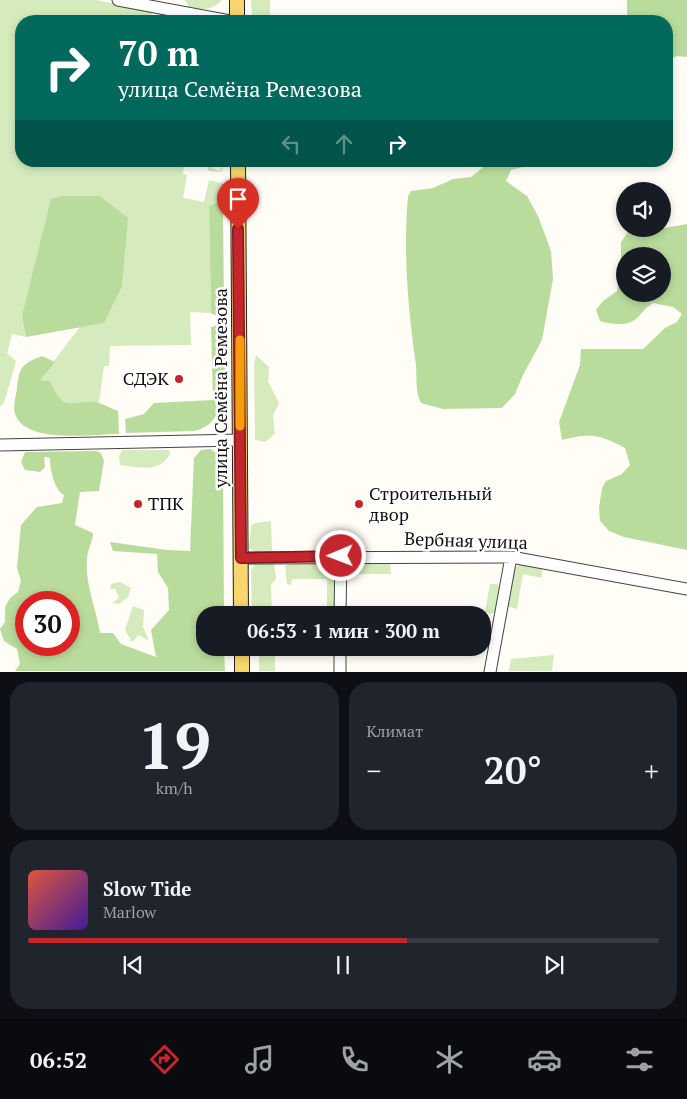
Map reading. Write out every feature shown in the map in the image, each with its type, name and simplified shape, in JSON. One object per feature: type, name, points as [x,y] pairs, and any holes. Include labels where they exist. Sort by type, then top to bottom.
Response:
[{"type":"main road","points":[[237,0],[237,15]]},
{"type":"main road","name":"улица Семёна Ремезова","points":[[238,167],[242,606]]},
{"type":"main road","points":[[242,656],[242,672]]},
{"type":"street","points":[[118,0],[198,15]]},
{"type":"street","points":[[0,445],[240,440]]},
{"type":"street","points":[[340,606],[341,556]]},
{"type":"street","name":"Вербная улица","points":[[241,558],[341,556],[511,557],[687,589]]},
{"type":"street","points":[[490,672],[511,557]]},
{"type":"street","points":[[340,656],[340,672]]},
{"type":"green space","points":[[0,0],[96,0],[152,11],[152,15],[15,15],[15,167],[184,167],[183,174],[187,175],[183,198],[204,202],[209,180],[225,184],[223,216],[223,209],[209,207],[211,313],[190,312],[191,345],[110,346],[109,366],[104,366],[99,403],[75,404],[64,401],[59,397],[50,381],[39,380],[80,327],[104,323],[22,316],[26,337],[12,334],[7,353],[16,361],[4,403],[0,406]]},
{"type":"green space","points":[[185,0],[222,0],[211,8],[199,9],[189,7]]},
{"type":"green space","points":[[251,0],[270,0],[270,15],[252,15]]},
{"type":"green space","points":[[627,0],[687,0],[687,57],[677,56],[673,58],[673,15],[627,15]]},
{"type":"green space","points":[[207,167],[213,167],[219,171],[224,167],[221,172],[208,171]]},
{"type":"green space","points":[[484,167],[523,167],[511,170],[506,181],[527,196],[538,216],[551,251],[553,279],[542,340],[515,394],[502,408],[443,409],[421,403],[417,389],[407,281],[408,196],[411,191],[433,188],[453,179],[471,177]]},
{"type":"green space","points":[[63,196],[100,196],[128,218],[122,286],[104,323],[26,337],[22,316],[51,199]]},
{"type":"green space","points":[[217,203],[221,204],[223,209],[224,313],[217,316],[211,313],[209,206]]},
{"type":"green space","points":[[687,224],[687,550],[624,537],[609,531],[600,521],[599,508],[602,488],[606,481],[622,474],[630,465],[625,448],[601,437],[594,436],[580,436],[562,440],[559,422],[580,365],[581,349],[643,349],[665,328],[677,322],[682,314],[673,307],[653,303],[632,322],[614,324],[600,321],[596,310],[603,301],[616,292],[616,302],[671,302],[671,247],[621,247],[621,242],[624,237],[671,237],[671,227]]},
{"type":"green space","points":[[218,325],[224,327],[226,372],[222,403],[216,416],[207,426],[194,431],[126,433],[125,419],[144,414],[154,403],[213,400],[211,327]]},
{"type":"green space","points":[[256,355],[269,367],[268,381],[279,403],[273,416],[275,434],[265,442],[255,440],[254,364]]},
{"type":"green space","points":[[42,356],[55,362],[40,380],[50,381],[61,399],[65,402],[99,403],[118,411],[119,434],[76,436],[42,433],[29,429],[19,421],[14,409],[20,371],[25,364]]},
{"type":"green space","points":[[210,449],[222,456],[224,606],[196,606],[196,656],[224,656],[225,671],[15,671],[20,664],[18,656],[80,656],[80,591],[18,591],[21,581],[17,568],[21,525],[37,507],[62,503],[64,495],[53,479],[50,458],[44,457],[45,467],[40,472],[25,470],[21,462],[25,452],[96,451],[101,453],[104,461],[99,491],[80,492],[75,525],[93,533],[87,556],[87,569],[89,587],[100,633],[113,633],[121,644],[156,657],[151,630],[169,610],[168,588],[158,572],[157,554],[113,551],[110,542],[167,550],[190,551],[194,458],[201,450]]},
{"type":"green space","points":[[122,450],[169,450],[170,454],[165,460],[154,467],[141,468],[120,465],[119,456]]},
{"type":"green space","points":[[271,521],[272,552],[255,552],[249,548],[251,526],[255,523]]},
{"type":"green space","points":[[348,561],[390,562],[391,574],[350,574],[345,569]]},
{"type":"green space","points":[[255,563],[274,563],[276,579],[271,584],[272,606],[252,606],[251,571]]},
{"type":"green space","points":[[290,563],[332,563],[336,568],[336,606],[327,606],[327,579],[292,579],[291,585],[287,584],[285,566]]},
{"type":"green space","points":[[521,563],[542,568],[542,578],[523,574],[517,609],[507,606],[514,569]]},
{"type":"green space","points":[[120,582],[131,588],[128,597],[119,604],[112,603],[119,598],[115,589],[110,589],[111,584]]},
{"type":"green space","points":[[490,584],[497,584],[500,588],[496,611],[491,614],[491,606],[486,606]]},
{"type":"green space","points":[[15,594],[15,648],[4,641],[0,629],[5,622],[5,607],[10,598]]},
{"type":"green space","points":[[133,606],[144,610],[143,627],[149,641],[139,635],[132,642],[125,630]]},
{"type":"green space","points":[[554,655],[552,671],[509,671],[511,659]]},
{"type":"green space","points":[[259,656],[275,656],[275,671],[259,671]]},
{"type":"slow traffic","points":[[240,340],[240,426]]},
{"type":"place","name":"СДЭК","points":[[179,379]]},
{"type":"place","name":"ТПК","points":[[138,504]]},
{"type":"place","name":"Строительный двор","points":[[359,504]]},
{"type":"route","points":[[238,229],[241,558],[341,556]]}]
